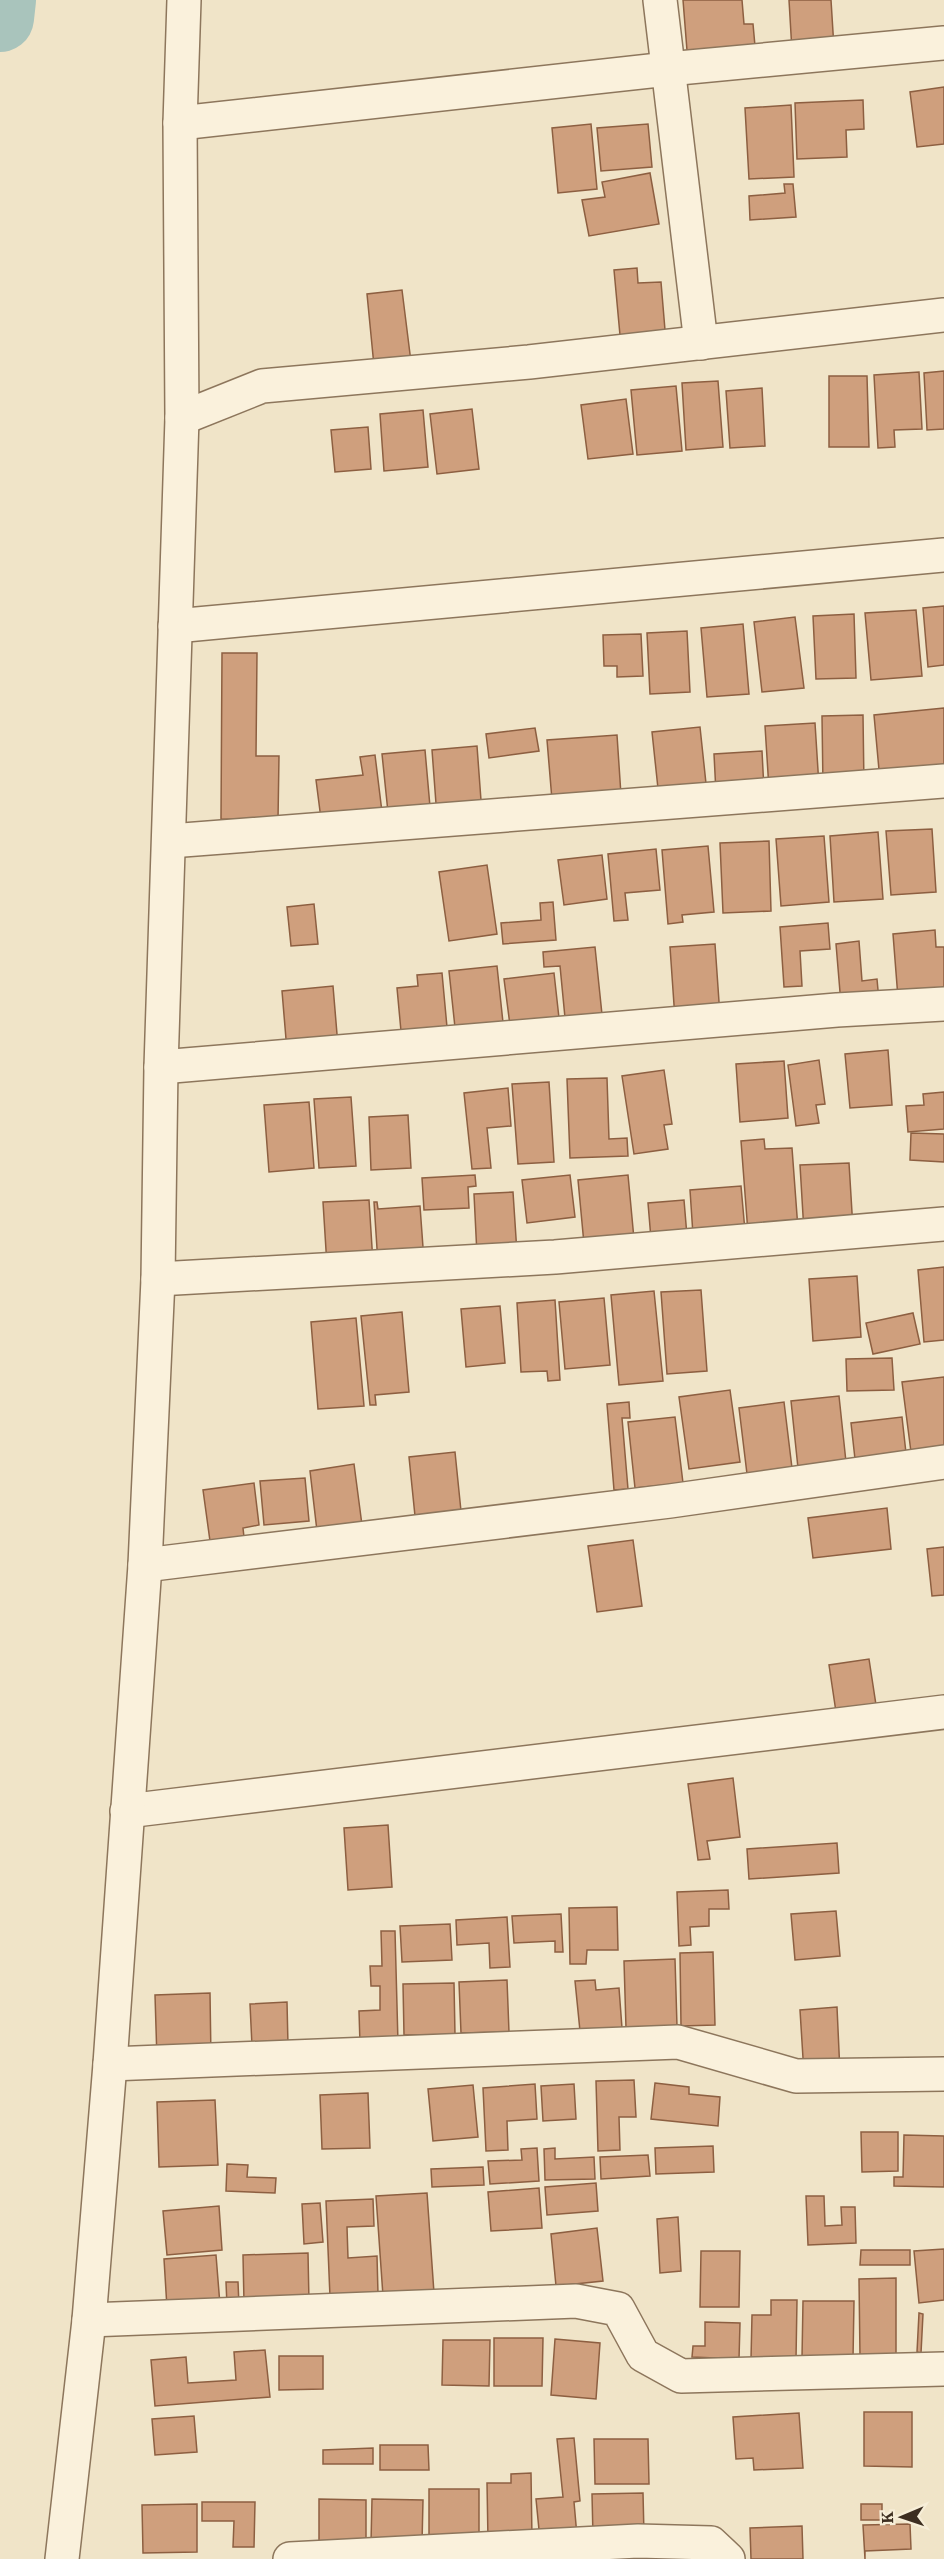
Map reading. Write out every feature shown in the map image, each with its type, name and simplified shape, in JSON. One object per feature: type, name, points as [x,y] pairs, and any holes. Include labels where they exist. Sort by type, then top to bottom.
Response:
[{"type":"street","points":[[62,2559],[89,2320],[110,2064],[145,1565],[158,1278],[161,1067],[182,418],[180,123],[184,0]]},
{"type":"street","points":[[660,0],[701,343]]},
{"type":"street","points":[[180,123],[668,69],[944,43]]},
{"type":"street","points":[[182,418],[262,386],[529,362],[944,315]]},
{"type":"street","points":[[175,626],[944,555]]},
{"type":"street","points":[[170,842],[944,781]]},
{"type":"street","points":[[161,1067],[837,1010],[944,1004]]},
{"type":"street","points":[[158,1278],[555,1257],[944,1224]]},
{"type":"street","points":[[145,1565],[670,1501],[944,1462]]},
{"type":"street","points":[[127,1811],[944,1712]]},
{"type":"street","points":[[110,2064],[678,2042],[796,2076],[944,2074]]},
{"type":"street","points":[[89,2320],[576,2301],[618,2309],[644,2355],[681,2376],[944,2369]]},
{"type":"street","points":[[291,2559],[638,2541],[711,2543],[728,2559]]},
{"type":"building","points":[[683,0],[742,0],[744,24],[753,24],[756,57],[688,63]]},
{"type":"building","points":[[789,0],[831,0],[834,48],[792,51]]},
{"type":"building","points":[[944,87],[944,144],[917,147],[910,92]]},
{"type":"building","points":[[863,100],[864,129],[846,130],[847,157],[797,159],[795,103]]},
{"type":"building","points":[[791,105],[794,177],[749,179],[745,108]]},
{"type":"building","points":[[591,124],[597,189],[558,193],[552,128]]},
{"type":"building","points":[[648,124],[652,167],[601,171],[597,128]]},
{"type":"building","points":[[650,173],[659,224],[589,236],[582,200],[605,197],[602,182]]},
{"type":"building","points":[[784,184],[793,184],[796,217],[750,220],[749,196],[785,193]]},
{"type":"building","points":[[637,268],[638,283],[661,282],[666,342],[621,346],[614,270]]},
{"type":"building","points":[[402,290],[411,362],[374,366],[367,294]]},
{"type":"building","points":[[944,371],[944,429],[927,430],[924,373]]},
{"type":"building","points":[[919,372],[922,429],[894,430],[895,447],[878,448],[874,375]]},
{"type":"building","points":[[829,376],[867,376],[869,447],[829,447]]},
{"type":"building","points":[[718,381],[723,447],[686,450],[682,383]]},
{"type":"building","points":[[676,386],[682,451],[637,455],[631,390]]},
{"type":"building","points":[[762,388],[765,446],[730,448],[726,391]]},
{"type":"building","points":[[626,399],[633,454],[588,459],[581,405]]},
{"type":"building","points":[[472,409],[479,469],[437,474],[430,414]]},
{"type":"building","points":[[423,410],[428,467],[384,471],[380,414]]},
{"type":"building","points":[[368,427],[371,469],[335,472],[331,430]]},
{"type":"building","points":[[944,606],[944,665],[928,667],[923,608]]},
{"type":"building","points":[[916,610],[922,676],[871,680],[865,613]]},
{"type":"building","points":[[854,614],[856,678],[816,679],[813,616]]},
{"type":"building","points":[[795,617],[804,688],[762,692],[754,622]]},
{"type":"building","points":[[743,624],[749,694],[707,697],[701,628]]},
{"type":"building","points":[[687,631],[690,692],[650,694],[647,633]]},
{"type":"building","points":[[641,634],[643,676],[617,677],[617,666],[604,666],[603,635]]},
{"type":"building","points":[[222,653],[257,653],[256,756],[279,756],[278,820],[221,819]]},
{"type":"building","points":[[944,708],[944,775],[880,781],[874,715]]},
{"type":"building","points":[[863,715],[864,786],[823,787],[822,716]]},
{"type":"building","points":[[815,723],[819,786],[769,789],[765,726]]},
{"type":"building","points":[[700,727],[707,793],[659,798],[652,732]]},
{"type":"building","points":[[535,728],[539,751],[489,758],[486,734]]},
{"type":"building","points":[[617,735],[621,795],[552,800],[547,740]]},
{"type":"building","points":[[477,746],[482,814],[437,817],[432,750]]},
{"type":"building","points":[[425,750],[431,818],[389,822],[382,754]]},
{"type":"building","points":[[762,751],[764,790],[716,793],[714,754]]},
{"type":"building","points":[[375,755],[382,812],[321,819],[316,780],[363,775],[360,757]]},
{"type":"building","points":[[932,829],[936,892],[891,895],[886,831]]},
{"type":"building","points":[[878,832],[883,899],[834,902],[830,836]]},
{"type":"building","points":[[824,836],[829,902],[781,906],[776,839]]},
{"type":"building","points":[[769,841],[771,911],[723,913],[720,843]]},
{"type":"building","points":[[708,846],[714,912],[682,915],[683,922],[668,924],[662,850]]},
{"type":"building","points":[[656,849],[660,890],[625,893],[628,920],[614,921],[608,854]]},
{"type":"building","points":[[602,855],[607,899],[564,905],[558,860]]},
{"type":"building","points":[[487,865],[497,934],[449,941],[439,872]]},
{"type":"building","points":[[553,902],[556,940],[503,944],[501,923],[541,920],[540,903]]},
{"type":"building","points":[[314,904],[318,944],[291,946],[287,907]]},
{"type":"building","points":[[828,923],[830,949],[800,951],[802,986],[784,987],[780,927]]},
{"type":"building","points":[[935,930],[936,947],[944,947],[944,995],[898,998],[893,934]]},
{"type":"building","points":[[859,941],[862,981],[877,979],[879,1001],[841,1004],[836,944]]},
{"type":"building","points":[[715,944],[720,1016],[675,1019],[670,947]]},
{"type":"building","points":[[595,947],[603,1024],[566,1028],[560,966],[544,967],[543,952]]},
{"type":"building","points":[[497,966],[504,1032],[456,1037],[449,971]]},
{"type":"building","points":[[442,973],[448,1038],[402,1042],[397,988],[418,986],[417,975]]},
{"type":"building","points":[[554,973],[560,1027],[511,1033],[504,979]]},
{"type":"building","points":[[333,986],[338,1046],[287,1051],[282,991]]},
{"type":"building","points":[[888,1050],[892,1105],[850,1108],[845,1054]]},
{"type":"building","points":[[819,1060],[825,1104],[816,1105],[819,1123],[796,1126],[788,1065]]},
{"type":"building","points":[[784,1061],[788,1118],[740,1122],[736,1064]]},
{"type":"building","points":[[664,1070],[672,1124],[664,1125],[668,1149],[634,1154],[622,1076]]},
{"type":"building","points":[[607,1078],[609,1139],[627,1138],[628,1156],[570,1158],[567,1079]]},
{"type":"building","points":[[549,1082],[554,1162],[518,1164],[512,1084]]},
{"type":"building","points":[[508,1088],[511,1126],[487,1128],[491,1168],[472,1169],[464,1093]]},
{"type":"building","points":[[944,1092],[944,1129],[908,1132],[906,1106],[924,1105],[923,1094]]},
{"type":"building","points":[[351,1097],[356,1166],[319,1168],[314,1099]]},
{"type":"building","points":[[309,1102],[314,1168],[269,1172],[264,1105]]},
{"type":"building","points":[[408,1115],[411,1168],[371,1170],[369,1117]]},
{"type":"building","points":[[911,1133],[944,1134],[944,1162],[910,1160]]},
{"type":"building","points":[[764,1139],[765,1149],[792,1148],[798,1229],[748,1233],[741,1141]]},
{"type":"building","points":[[849,1163],[853,1229],[804,1232],[800,1165]]},
{"type":"building","points":[[475,1175],[476,1186],[468,1187],[469,1208],[424,1210],[422,1178]]},
{"type":"building","points":[[570,1175],[575,1217],[527,1223],[522,1180]]},
{"type":"building","points":[[628,1175],[634,1239],[584,1244],[578,1180]]},
{"type":"building","points":[[741,1186],[745,1231],[693,1235],[690,1190]]},
{"type":"building","points":[[513,1192],[517,1253],[477,1255],[474,1194]]},
{"type":"building","points":[[369,1200],[373,1263],[327,1266],[323,1202]]},
{"type":"building","points":[[684,1200],[687,1236],[651,1239],[648,1203]]},
{"type":"building","points":[[374,1202],[377,1202],[378,1209],[420,1206],[424,1261],[378,1264]]},
{"type":"building","points":[[944,1267],[944,1340],[924,1342],[918,1270]]},
{"type":"building","points":[[857,1276],[861,1337],[813,1341],[809,1279]]},
{"type":"building","points":[[701,1290],[707,1371],[667,1374],[661,1292]]},
{"type":"building","points":[[654,1291],[663,1381],[619,1385],[611,1295]]},
{"type":"building","points":[[604,1298],[610,1365],[565,1369],[559,1302]]},
{"type":"building","points":[[555,1300],[560,1380],[548,1381],[547,1371],[521,1372],[517,1303]]},
{"type":"building","points":[[500,1306],[505,1363],[466,1367],[461,1309]]},
{"type":"building","points":[[402,1312],[409,1392],[375,1395],[376,1405],[370,1405],[361,1316]]},
{"type":"building","points":[[913,1313],[920,1344],[873,1354],[866,1323]]},
{"type":"building","points":[[356,1318],[364,1406],[318,1409],[311,1322]]},
{"type":"building","points":[[892,1358],[894,1390],[847,1391],[846,1359]]},
{"type":"building","points":[[944,1377],[944,1448],[911,1452],[902,1382]]},
{"type":"building","points":[[730,1390],[740,1462],[689,1469],[679,1397]]},
{"type":"building","points":[[839,1396],[846,1462],[798,1468],[791,1401]]},
{"type":"building","points":[[629,1402],[630,1418],[622,1418],[628,1489],[614,1490],[607,1404]]},
{"type":"building","points":[[784,1402],[792,1468],[747,1474],[739,1408]]},
{"type":"building","points":[[675,1417],[683,1483],[635,1488],[628,1422]]},
{"type":"building","points":[[902,1417],[906,1453],[855,1459],[851,1423]]},
{"type":"building","points":[[455,1452],[461,1511],[415,1516],[409,1457]]},
{"type":"building","points":[[354,1464],[362,1525],[317,1531],[310,1471]]},
{"type":"building","points":[[305,1478],[309,1521],[264,1525],[260,1481]]},
{"type":"building","points":[[254,1483],[259,1525],[243,1528],[244,1537],[210,1541],[203,1490]]},
{"type":"building","points":[[887,1508],[891,1549],[813,1558],[808,1518]]},
{"type":"building","points":[[633,1540],[642,1606],[597,1612],[588,1546]]},
{"type":"building","points":[[944,1547],[944,1595],[932,1596],[927,1549]]},
{"type":"building","points":[[869,1659],[876,1705],[836,1712],[829,1665]]},
{"type":"building","points":[[733,1778],[740,1837],[707,1841],[710,1859],[698,1860],[688,1784]]},
{"type":"building","points":[[388,1825],[392,1887],[348,1890],[344,1828]]},
{"type":"building","points":[[837,1843],[839,1873],[749,1879],[747,1849]]},
{"type":"building","points":[[728,1890],[729,1909],[709,1909],[709,1926],[690,1927],[691,1945],[679,1946],[677,1892]]},
{"type":"building","points":[[617,1907],[618,1950],[587,1950],[586,1964],[570,1964],[569,1908]]},
{"type":"building","points":[[836,1911],[840,1956],[795,1960],[791,1914]]},
{"type":"building","points":[[561,1914],[563,1952],[555,1952],[555,1941],[514,1943],[512,1916]]},
{"type":"building","points":[[507,1917],[510,1967],[490,1968],[489,1943],[457,1945],[456,1920]]},
{"type":"building","points":[[450,1924],[452,1960],[402,1962],[400,1926]]},
{"type":"building","points":[[381,1931],[395,1931],[398,2043],[360,2044],[359,2011],[380,2010],[380,1986],[371,1986],[370,1966],[382,1966]]},
{"type":"building","points":[[713,1952],[715,2025],[681,2026],[680,1953]]},
{"type":"building","points":[[675,1959],[677,2026],[626,2028],[624,1961]]},
{"type":"building","points":[[507,1980],[509,2032],[461,2033],[459,1982]]},
{"type":"building","points":[[595,1980],[596,1990],[619,1988],[622,2028],[580,2031],[575,1981]]},
{"type":"building","points":[[454,1983],[455,2035],[404,2035],[403,1984]]},
{"type":"building","points":[[210,1993],[211,2059],[157,2060],[155,1995]]},
{"type":"building","points":[[287,2002],[288,2045],[252,2046],[250,2004]]},
{"type":"building","points":[[837,2007],[840,2073],[804,2074],[800,2010]]},
{"type":"building","points":[[634,2080],[636,2117],[619,2117],[620,2150],[598,2151],[596,2081]]},
{"type":"building","points":[[655,2083],[689,2087],[689,2094],[720,2097],[718,2126],[651,2119]]},
{"type":"building","points":[[535,2084],[537,2119],[507,2121],[508,2150],[486,2151],[483,2088]]},
{"type":"building","points":[[574,2084],[576,2119],[543,2121],[541,2086]]},
{"type":"building","points":[[473,2085],[478,2137],[433,2141],[428,2089]]},
{"type":"building","points":[[368,2093],[370,2148],[322,2149],[320,2095]]},
{"type":"building","points":[[215,2100],[218,2165],[159,2167],[157,2102]]},
{"type":"building","points":[[861,2132],[898,2132],[898,2171],[862,2172]]},
{"type":"building","points":[[904,2135],[944,2136],[944,2187],[894,2186],[894,2177],[903,2177]]},
{"type":"building","points":[[713,2146],[714,2172],[656,2174],[655,2148]]},
{"type":"building","points":[[537,2148],[539,2181],[490,2184],[488,2161],[522,2160],[521,2149]]},
{"type":"building","points":[[555,2148],[555,2159],[594,2157],[595,2179],[545,2180],[544,2149]]},
{"type":"building","points":[[648,2155],[650,2176],[601,2179],[600,2157]]},
{"type":"building","points":[[227,2164],[248,2165],[247,2177],[276,2178],[275,2193],[226,2191]]},
{"type":"building","points":[[483,2167],[484,2185],[432,2187],[431,2169]]},
{"type":"building","points":[[596,2183],[598,2211],[547,2215],[545,2187]]},
{"type":"building","points":[[539,2188],[542,2228],[491,2231],[488,2192]]},
{"type":"building","points":[[427,2193],[434,2293],[383,2296],[376,2196]]},
{"type":"building","points":[[806,2196],[824,2196],[825,2226],[842,2225],[841,2207],[855,2207],[856,2243],[808,2245]]},
{"type":"building","points":[[373,2199],[374,2226],[347,2227],[348,2258],[377,2256],[378,2294],[330,2297],[326,2201]]},
{"type":"building","points":[[320,2203],[323,2242],[304,2244],[302,2204]]},
{"type":"building","points":[[219,2206],[222,2250],[167,2255],[163,2211]]},
{"type":"building","points":[[678,2217],[681,2271],[660,2273],[657,2219]]},
{"type":"building","points":[[597,2228],[603,2281],[556,2286],[551,2234]]},
{"type":"building","points":[[944,2249],[944,2300],[919,2303],[914,2251]]},
{"type":"building","points":[[861,2250],[910,2250],[910,2265],[860,2265]]},
{"type":"building","points":[[701,2251],[740,2251],[739,2307],[700,2307]]},
{"type":"building","points":[[308,2253],[309,2302],[244,2303],[243,2255]]},
{"type":"building","points":[[216,2255],[220,2305],[167,2308],[164,2259]]},
{"type":"building","points":[[896,2278],[896,2357],[860,2357],[859,2279]]},
{"type":"building","points":[[226,2282],[238,2282],[239,2306],[227,2306]]},
{"type":"building","points":[[771,2300],[797,2300],[796,2359],[751,2359],[752,2315],[771,2315]]},
{"type":"building","points":[[803,2301],[854,2301],[853,2359],[802,2358]]},
{"type":"building","points":[[919,2313],[923,2314],[921,2353],[917,2352]]},
{"type":"building","points":[[705,2322],[740,2323],[739,2359],[692,2357],[693,2346],[705,2346]]},
{"type":"building","points":[[494,2338],[543,2338],[542,2386],[494,2386]]},
{"type":"building","points":[[555,2339],[600,2343],[596,2399],[551,2395]]},
{"type":"building","points":[[443,2340],[490,2340],[489,2386],[442,2385]]},
{"type":"building","points":[[265,2350],[270,2397],[155,2406],[151,2360],[186,2357],[188,2383],[236,2380],[234,2352]]},
{"type":"building","points":[[279,2356],[323,2356],[323,2389],[279,2390]]},
{"type":"building","points":[[864,2412],[912,2412],[912,2467],[864,2466]]},
{"type":"building","points":[[799,2413],[803,2468],[754,2470],[753,2458],[736,2459],[733,2417]]},
{"type":"building","points":[[194,2416],[197,2452],[155,2455],[152,2419]]},
{"type":"building","points":[[574,2438],[580,2501],[574,2502],[577,2536],[540,2540],[536,2499],[563,2497],[557,2439]]},
{"type":"building","points":[[594,2439],[648,2439],[649,2484],[595,2484]]},
{"type":"building","points":[[380,2445],[428,2445],[429,2470],[380,2470]]},
{"type":"building","points":[[373,2448],[373,2464],[323,2464],[323,2450]]},
{"type":"building","points":[[531,2473],[532,2539],[488,2540],[487,2483],[511,2483],[511,2474]]},
{"type":"building","points":[[429,2489],[479,2489],[479,2542],[429,2542]]},
{"type":"building","points":[[643,2493],[644,2535],[593,2537],[592,2494]]},
{"type":"building","points":[[319,2499],[366,2500],[366,2545],[319,2545]]},
{"type":"building","points":[[372,2499],[423,2500],[422,2544],[371,2543]]},
{"type":"building","points":[[202,2502],[255,2502],[254,2547],[233,2547],[234,2521],[202,2521]]},
{"type":"building","points":[[197,2504],[197,2552],[143,2553],[142,2505]]},
{"type":"building","points":[[861,2504],[882,2504],[882,2520],[861,2520]]},
{"type":"building","points":[[910,2524],[911,2549],[865,2551],[865,2559],[863,2525]]},
{"type":"building","points":[[802,2526],[803,2559],[751,2559],[750,2528]]},
{"type":"waterway","points":[[0,18],[2,0]]}]
